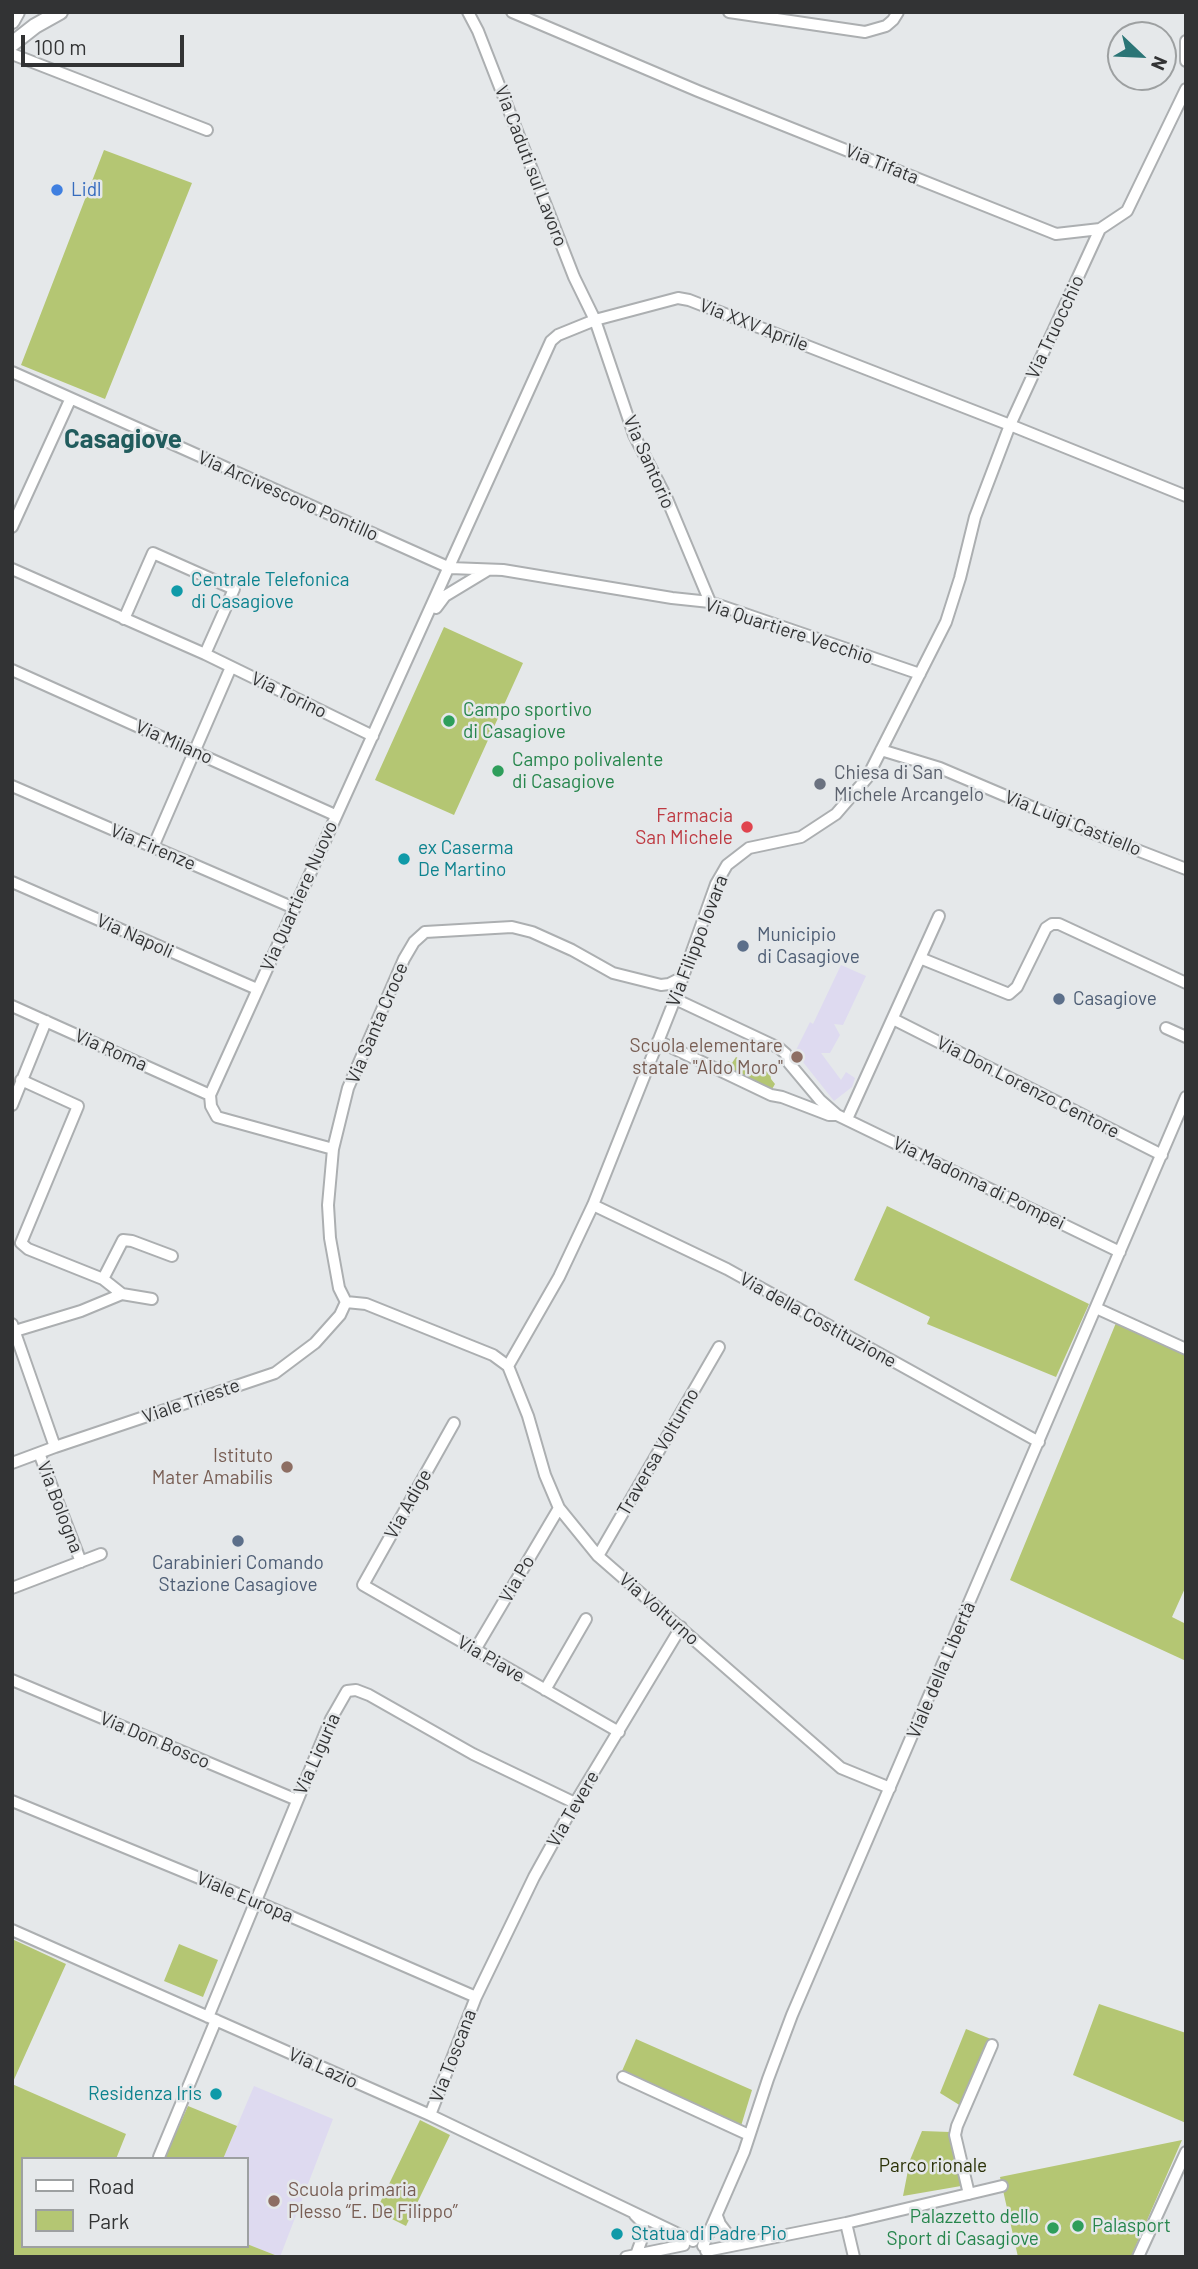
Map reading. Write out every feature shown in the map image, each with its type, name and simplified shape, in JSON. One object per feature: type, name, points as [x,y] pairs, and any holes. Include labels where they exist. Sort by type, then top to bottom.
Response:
[{"type":"main road","points":[[12,21],[17,12]]},
{"type":"main road","points":[[12,44],[35,26],[60,12]]},
{"type":"street","name":"Via Caduti sul Lavoro","points":[[471,12],[478,23],[478,31],[574,277],[595,320]]},
{"type":"street","name":"Via Tifata","points":[[512,12],[698,91],[1056,234],[1100,229],[1127,211],[1186,89]]},
{"type":"street","points":[[729,12],[865,32],[886,26],[898,12]]},
{"type":"street","points":[[1186,41],[1186,61]]},
{"type":"street","points":[[12,54],[206,130]]},
{"type":"street","name":"Via Truocchio","points":[[1010,425],[1100,229]]},
{"type":"street","name":"Via XXV Aprile","points":[[450,568],[551,341],[558,335],[595,320],[678,298],[1010,425],[1186,496]]},
{"type":"street","name":"Via Santorio","points":[[595,320],[634,435],[667,499],[710,602]]},
{"type":"street","name":"Via Arcivescovo Pontillo","points":[[12,372],[450,568]]},
{"type":"street","points":[[12,527],[70,400]]},
{"type":"street","name":"Via Filippo Iovara","points":[[508,1366],[559,1278],[593,1205],[675,999],[716,884],[727,865],[749,848],[802,837],[836,814],[867,778],[946,622],[975,517],[1010,425]]},
{"type":"street","points":[[12,493],[25,499]]},
{"type":"street","points":[[124,619],[153,553],[234,589],[205,654]]},
{"type":"street","name":"Via Quartiere Vecchio","points":[[450,568],[490,569],[710,602],[920,674]]},
{"type":"street","name":"Via Quartiere Nuovo","points":[[210,1095],[335,815],[450,568]]},
{"type":"street","name":"Via Torino","points":[[12,569],[205,654],[373,736]]},
{"type":"street","points":[[424,624],[445,596],[490,569]]},
{"type":"street","points":[[153,847],[231,667]]},
{"type":"street","name":"Via Milano","points":[[12,670],[335,815]]},
{"type":"street","name":"Via Luigi Castiello","points":[[881,750],[940,768],[1186,869]]},
{"type":"street","name":"Via Firenze","points":[[12,786],[294,908]]},
{"type":"street","name":"Via Napoli","points":[[12,882],[257,989]]},
{"type":"street","points":[[842,1117],[893,1019],[939,916]]},
{"type":"street","points":[[920,958],[1009,994],[1017,987],[1037,957],[1046,928],[1059,924],[1186,983]]},
{"type":"street","name":"Via Santa Croce","points":[[346,1302],[339,1288],[330,1238],[328,1205],[333,1149],[348,1088],[404,959],[414,942],[425,932],[512,928],[532,932],[613,972],[661,985],[681,978]]},
{"type":"street","points":[[675,999],[779,1048],[820,1100],[842,1117]]},
{"type":"street","name":"Via Roma","points":[[12,1006],[210,1095]]},
{"type":"street","name":"Via Don Lorenzo Centore","points":[[893,1019],[1162,1154]]},
{"type":"street","points":[[12,1105],[46,1021]]},
{"type":"street","points":[[1166,1028],[1186,1037]]},
{"type":"street","points":[[658,1041],[771,1095],[842,1117]]},
{"type":"street","points":[[21,1080],[78,1106],[21,1243],[28,1250],[103,1279],[121,1294],[152,1299]]},
{"type":"street","points":[[210,1095],[211,1106],[217,1117],[333,1149]]},
{"type":"street","name":"Viale della Libertà","points":[[695,2250],[717,2216],[734,2179],[792,2015],[1186,1097]]},
{"type":"street","name":"Via Madonna di Pompei","points":[[842,1117],[1120,1252]]},
{"type":"street","name":"Via della Costituzione","points":[[593,1205],[727,1269],[1039,1442]]},
{"type":"street","points":[[103,1279],[123,1240],[172,1256]]},
{"type":"street","points":[[55,1447],[14,1327],[81,1311],[121,1294]]},
{"type":"street","points":[[346,1302],[366,1304],[494,1355],[508,1366]]},
{"type":"street","name":"Viale Trieste","points":[[12,1463],[275,1373],[314,1343],[340,1315],[346,1302]]},
{"type":"street","points":[[1096,1308],[1186,1349]]},
{"type":"street","name":"Traversa Volturno","points":[[598,1556],[719,1348]]},
{"type":"street","name":"Via Volturno","points":[[508,1366],[559,1508],[598,1556],[841,1768],[890,1788]]},
{"type":"street","name":"Via Adige","points":[[363,1585],[454,1423]]},
{"type":"street","name":"Via Bologna","points":[[39,1453],[82,1562]]},
{"type":"street","name":"Via Po","points":[[475,1650],[559,1508]]},
{"type":"street","name":"Via Bologna","points":[[12,1588],[101,1555]]},
{"type":"street","name":"Via Piave","points":[[363,1585],[619,1732]]},
{"type":"street","points":[[545,1689],[586,1619]]},
{"type":"street","name":"Via Tevere","points":[[476,1997],[534,1877],[575,1803],[681,1627]]},
{"type":"street","name":"Via Don Bosco","points":[[12,1680],[297,1800]]},
{"type":"street","name":"Via Liguria","points":[[159,2157],[231,1960],[331,1719],[346,1691],[356,1690],[369,1695],[473,1754],[575,1803]]},
{"type":"street","name":"Viale Europa","points":[[12,1801],[255,1901],[476,1997]]},
{"type":"street","name":"Via Lazio","points":[[12,1930],[430,2115],[631,2210],[695,2250]]},
{"type":"street","name":"Via Toscana","points":[[430,2115],[476,1997]]},
{"type":"street","points":[[969,2194],[955,2135],[992,2045]]},
{"type":"street","points":[[623,2077],[750,2135]]},
{"type":"street","points":[[1139,2257],[1186,2152]]},
{"type":"street","points":[[631,2256],[749,2243],[1002,2186]]},
{"type":"street","points":[[631,2210],[642,2222],[644,2233],[631,2256]]},
{"type":"street","points":[[717,2216],[729,2236],[749,2243]]},
{"type":"street","points":[[846,2223],[854,2257]]},
{"type":"street","points":[[631,2256],[652,2257]]},
{"type":"shaded area","points":[[841,965],[866,976],[843,1025],[834,1024],[840,1035],[830,1053],[821,1053],[841,1080],[846,1072],[855,1078],[852,1087],[834,1101],[795,1052],[810,1022],[813,1024]]},
{"type":"shaded area","name":"Scuola primaria Plesso “E. De Filippo”","points":[[254,2086],[333,2119],[280,2257],[248,2244],[248,2157],[224,2157]]},
{"type":"green space","points":[[104,150],[192,183],[105,399],[21,365]]},
{"type":"green space","name":"Campo sportivo di Casagiove","points":[[444,627],[523,663],[454,815],[375,780]]},
{"type":"green space","points":[[736,1057],[745,1062],[743,1069],[757,1076],[761,1069],[770,1073],[775,1084],[771,1091],[724,1069],[728,1061],[732,1063]]},
{"type":"green space","points":[[887,1206],[1089,1304],[1056,1377],[927,1324],[930,1317],[854,1280]]},
{"type":"green space","points":[[1118,1318],[1186,1349],[1186,1586],[1172,1617],[1186,1624],[1186,1661],[1010,1580]]},
{"type":"green space","points":[[12,1939],[66,1964],[12,2084]]},
{"type":"green space","points":[[179,1944],[218,1960],[203,1997],[164,1981]]},
{"type":"green space","points":[[1099,2004],[1186,2033],[1186,2123],[1073,2075]]},
{"type":"green space","points":[[966,2029],[991,2039],[961,2106],[940,2093]]},
{"type":"green space","points":[[636,2039],[752,2090],[741,2126],[622,2071]]},
{"type":"green space","points":[[12,2084],[126,2134],[117,2157],[21,2157],[21,2248],[248,2248],[248,2244],[280,2257],[12,2257]]},
{"type":"green space","points":[[188,2106],[237,2126],[224,2157],[165,2157]]},
{"type":"green space","points":[[420,2120],[450,2135],[406,2226],[376,2211]]},
{"type":"green space","name":"Parco rionale","points":[[922,2131],[950,2132],[961,2186],[903,2196],[910,2160]]},
{"type":"green space","name":"Palasport","points":[[1182,2140],[1131,2257],[1018,2257],[1000,2177]]},
{"type":"place","name":"Lidl","points":[[57,190]]},
{"type":"place","name":"Centrale Telefonica di Casagiove","points":[[177,591]]},
{"type":"place","name":"Campo sportivo di Casagiove","points":[[449,721]]},
{"type":"place","name":"Campo polivalente di Casagiove","points":[[498,771]]},
{"type":"place","name":"Chiesa di San Michele Arcangelo","points":[[820,784]]},
{"type":"place","name":"Farmacia San Michele","points":[[747,827]]},
{"type":"place","name":"ex Caserma De Martino","points":[[404,859]]},
{"type":"place","name":"Municipio di Casagiove","points":[[743,946]]},
{"type":"place","name":"Casagiove","points":[[1059,999]]},
{"type":"place","name":"Scuola elementare statale \"Aldo Moro\"","points":[[797,1057]]},
{"type":"place","name":"Istituto Mater Amabilis","points":[[287,1467]]},
{"type":"place","name":"Carabinieri Comando Stazione Casagiove","points":[[238,1541]]},
{"type":"place","name":"Residenza Iris","points":[[216,2094]]},
{"type":"place","name":"Scuola primaria Plesso “E. De Filippo”","points":[[274,2201]]},
{"type":"place","name":"Palasport","points":[[1078,2226]]},
{"type":"place","name":"Palazzetto dello Sport di Casagiove","points":[[1053,2228]]},
{"type":"place","name":"Statua di Padre Pio","points":[[617,2234]]},
{"type":"district","name":"Casagiove","points":[[123,439]]}]
